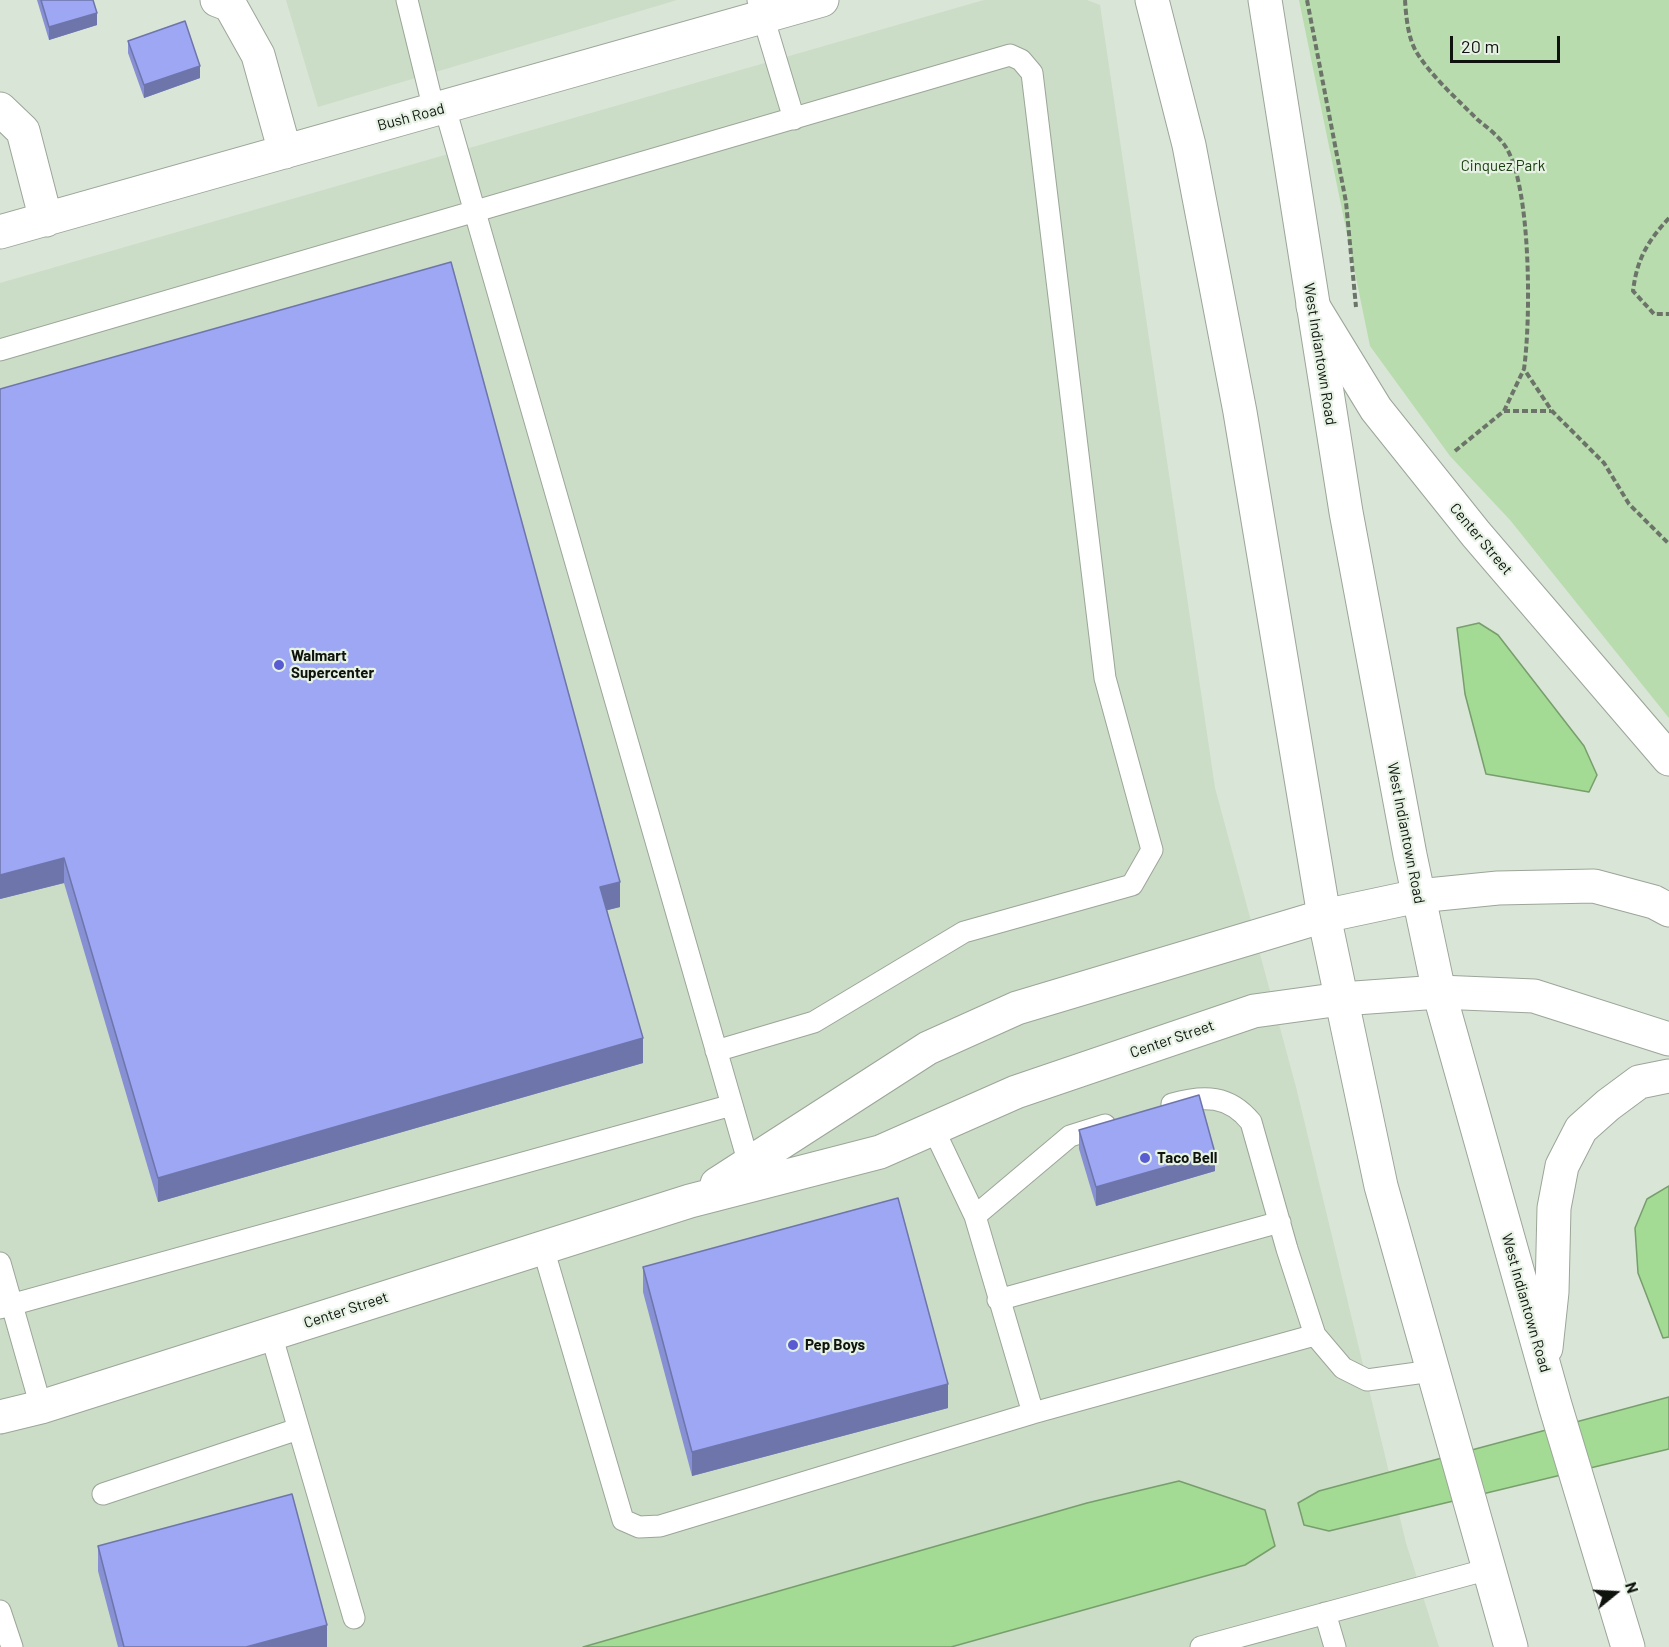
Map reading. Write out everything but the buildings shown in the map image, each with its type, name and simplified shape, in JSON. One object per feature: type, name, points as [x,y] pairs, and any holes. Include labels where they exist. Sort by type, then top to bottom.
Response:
[{"type":"street","points":[[218,0],[230,5],[258,55],[285,152]]},
{"type":"street","name":"Bush Road","points":[[0,232],[440,109],[761,8],[822,0]]},
{"type":"street","points":[[1152,0],[1189,145],[1240,412],[1324,916],[1381,1186],[1511,1647]]},
{"type":"street","name":"West Indiantown Road","points":[[1265,0],[1346,512],[1418,896],[1439,992],[1545,1364],[1554,1405],[1628,1647]]},
{"type":"street","points":[[0,109],[23,131],[46,219]]},
{"type":"street","name":"Center Street","points":[[1312,304],[1376,409],[1476,534],[1669,759]]},
{"type":"street","name":"Center Street","points":[[690,1201],[928,1048],[1017,1008],[1324,916],[1418,896],[1498,888],[1594,886],[1654,902],[1669,910]]},
{"type":"street","name":"Center Street","points":[[0,1417],[41,1407],[690,1201],[880,1152],[1016,1092],[1254,1011],[1341,999],[1439,992],[1534,996],[1669,1039]]},
{"type":"street","points":[[1545,1364],[1552,1292],[1554,1208],[1562,1166],[1581,1129],[1608,1105],[1639,1082],[1669,1076]]},
{"type":"lane","points":[[407,0],[440,109],[476,213],[749,1164]]},
{"type":"lane","points":[[761,8],[794,119]]},
{"type":"lane","points":[[0,350],[476,213],[1010,55],[1021,60],[1032,73],[1105,678],[1152,850],[1132,885],[964,932],[814,1022],[716,1051]]},
{"type":"lane","points":[[1156,1109],[1188,1100],[1212,1097],[1242,1110],[1251,1122],[1315,1335],[1343,1368],[1367,1380],[1432,1371]]},
{"type":"lane","points":[[6,1306],[732,1104]]},
{"type":"lane","points":[[975,1216],[1070,1136],[1123,1119]]},
{"type":"lane","points":[[933,1128],[975,1216],[1033,1413]]},
{"type":"lane","points":[[998,1300],[1280,1222]]},
{"type":"lane","points":[[543,1248],[623,1520],[639,1527],[660,1526],[1033,1413],[1315,1335]]},
{"type":"lane","points":[[0,1263],[6,1306],[41,1407]]},
{"type":"lane","points":[[270,1334],[354,1618]]},
{"type":"lane","points":[[103,1494],[298,1429]]},
{"type":"lane","points":[[1201,1647],[1489,1569]]},
{"type":"lane","points":[[0,1611],[12,1647]]},
{"type":"lane","points":[[1325,1613],[1335,1647]]},
{"type":"path","points":[[1307,0],[1346,202],[1357,316]]},
{"type":"path","points":[[1405,0],[1406,16],[1416,51],[1450,93],[1506,146],[1517,168],[1526,240],[1527,348],[1524,369],[1504,411],[1450,456]]},
{"type":"path","points":[[1669,218],[1654,234],[1636,266],[1633,291],[1654,314],[1669,314]]},
{"type":"path","points":[[1524,369],[1552,411],[1604,463],[1629,504],[1669,544]]},
{"type":"path","points":[[1504,411],[1552,411]]},
{"type":"shaded area","points":[[286,0],[677,0],[318,107]]},
{"type":"shaded area","points":[[984,0],[1087,0],[1100,5],[1215,788],[1296,1087],[1406,1543],[1439,1647],[0,1647],[0,283]]},
{"type":"shaded area","points":[[1479,623],[1498,635],[1584,746],[1597,775],[1589,792],[1486,774],[1465,694],[1457,628]]},
{"type":"shaded area","points":[[1669,1186],[1669,1337],[1663,1338],[1638,1273],[1635,1228],[1647,1199]]},
{"type":"shaded area","points":[[1669,1397],[1669,1449],[1329,1531],[1304,1525],[1298,1503],[1319,1491]]},
{"type":"shaded area","points":[[1179,1481],[1265,1510],[1275,1546],[1245,1565],[951,1647],[583,1647],[1087,1503]]},
{"type":"green space","name":"Cinquez Park","points":[[1299,0],[1669,0],[1669,718],[1510,520],[1450,456],[1370,346]]},
{"type":"place","name":"Walmart Supercenter","points":[[279,665]]},
{"type":"place","name":"Taco Bell","points":[[1145,1158]]},
{"type":"place","name":"Pep Boys","points":[[793,1345]]}]
